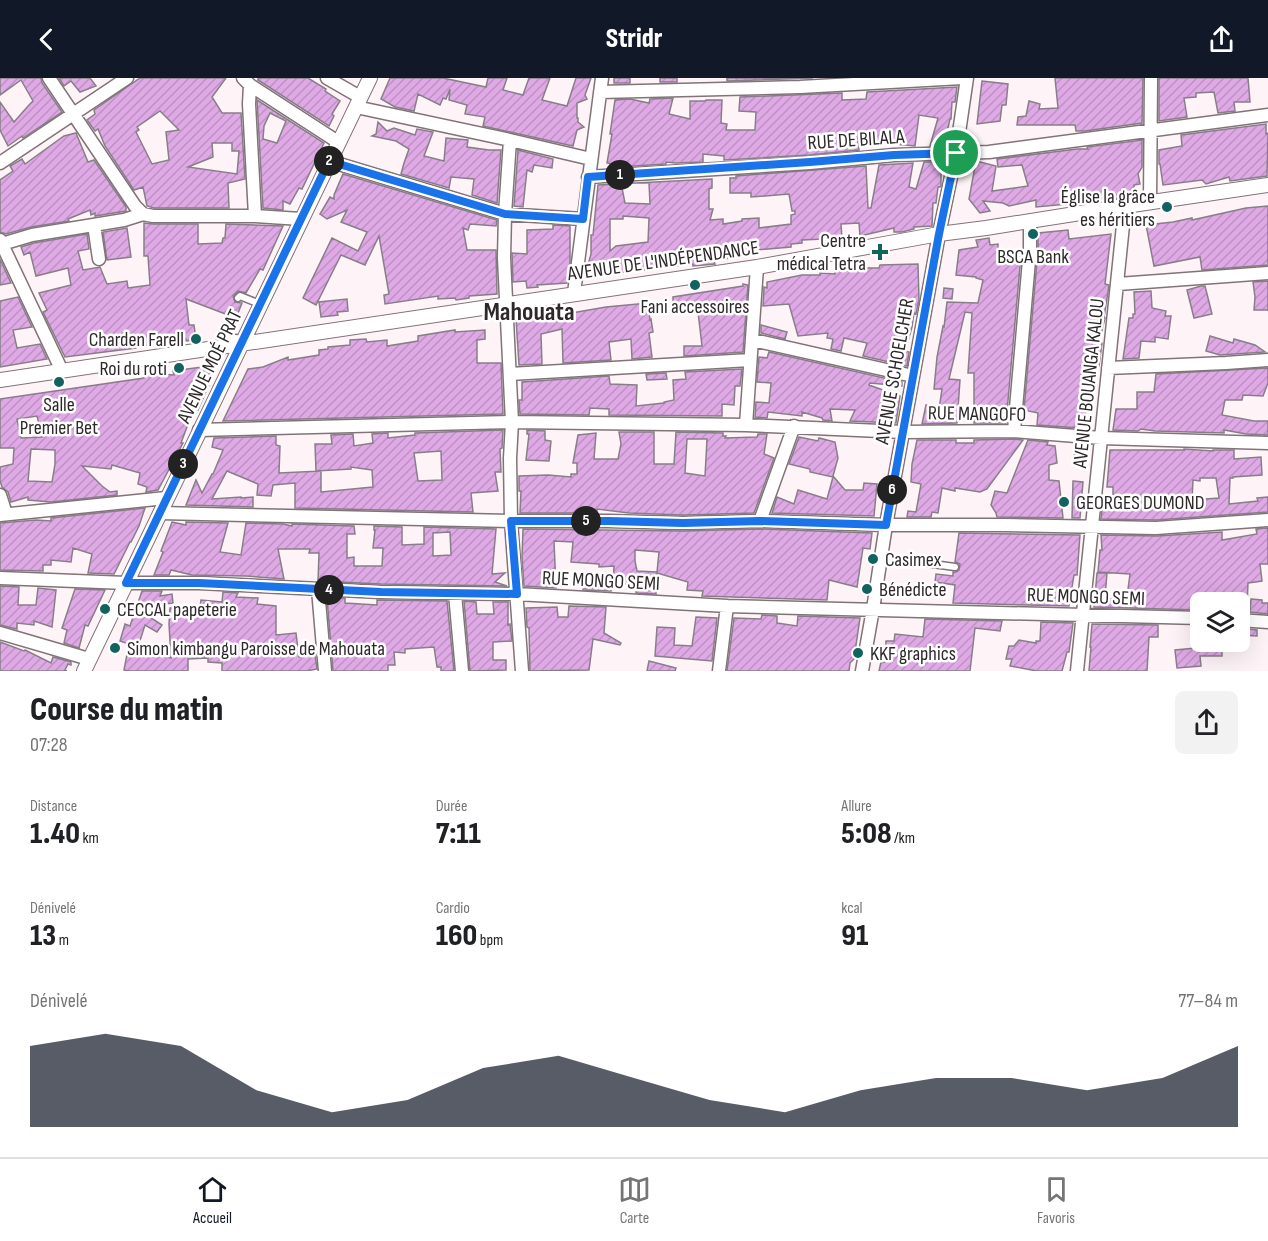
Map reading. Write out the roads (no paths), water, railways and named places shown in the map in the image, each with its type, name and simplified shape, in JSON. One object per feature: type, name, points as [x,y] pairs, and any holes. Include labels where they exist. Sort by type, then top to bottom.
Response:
[{"type":"street","points":[[49,78],[135,206],[143,214]]},
{"type":"street","points":[[0,163],[127,78]]},
{"type":"street","points":[[327,78],[358,102],[591,159]]},
{"type":"street","name":"AVENUE MOÉ PRAT","points":[[87,665],[370,78]]},
{"type":"street","points":[[574,293],[602,78]]},
{"type":"street","points":[[600,92],[800,87],[962,78]]},
{"type":"street","name":"AVENUE SCHOELCHER","points":[[862,671],[886,525],[956,153],[967,78]]},
{"type":"street","points":[[1150,78],[1150,202]]},
{"type":"street","points":[[247,82],[338,142]]},
{"type":"street","points":[[247,82],[255,216]]},
{"type":"street","name":"RUE DE BILALA","points":[[588,177],[894,155],[1023,149],[1268,115]]},
{"type":"street","points":[[510,140],[504,258],[512,422],[511,521],[522,671]]},
{"type":"street","points":[[329,161],[505,214],[583,219]]},
{"type":"street","name":"AVENUE DE L'INDÉPENDANCE","points":[[242,342],[757,267],[939,234],[1268,185]]},
{"type":"street","name":"AVENUE BOUANGA KALOU","points":[[1077,671],[1125,206]]},
{"type":"street","points":[[62,371],[1,242],[124,220],[143,214],[301,219]]},
{"type":"street","points":[[1014,431],[1030,249],[1030,221]]},
{"type":"street","points":[[94,225],[99,259]]},
{"type":"street","points":[[746,425],[757,267]]},
{"type":"street","points":[[1118,284],[1268,273]]},
{"type":"street","points":[[753,340],[914,376]]},
{"type":"street","points":[[0,380],[242,342]]},
{"type":"street","points":[[510,374],[750,360]]},
{"type":"street","points":[[1108,368],[1268,360]]},
{"type":"street","name":"RUE MANGOFO","points":[[200,429],[512,422],[686,424],[795,426],[903,432],[1014,431],[1101,438],[1268,443]]},
{"type":"street","points":[[760,521],[795,426]]},
{"type":"street","points":[[0,495],[3,515],[166,498]]},
{"type":"street","points":[[160,513],[511,521],[683,523],[760,521],[1156,528],[1268,520]]},
{"type":"street","name":"RUE MONGO SEMI","points":[[0,578],[126,583],[199,583],[454,594],[517,594],[726,606],[1190,618]]},
{"type":"street","points":[[318,589],[325,671]]},
{"type":"street","points":[[454,594],[462,671]]},
{"type":"street","points":[[719,671],[726,606]]},
{"type":"street","points":[[1250,621],[1268,622]]},
{"type":"street","points":[[0,633],[87,665]]},
{"type":"lane","points":[[238,298],[240,296],[261,304]]},
{"type":"lane","points":[[224,331],[227,337],[242,342]]},
{"type":"lane","points":[[881,557],[955,567]]},
{"type":"place","name":"Église la grâce es héritiers","points":[[1167,207]]},
{"type":"place","name":"BSCA Bank","points":[[1033,234]]},
{"type":"place","name":"Centre médical Tetra","points":[[880,252]]},
{"type":"place","name":"Fani accessoires","points":[[695,285]]},
{"type":"place","name":"Charden Farell","points":[[196,339]]},
{"type":"place","name":"Roi du roti","points":[[179,368]]},
{"type":"place","name":"Salle Premier Bet","points":[[59,382]]},
{"type":"place","name":"GEORGES DUMOND","points":[[1064,502]]},
{"type":"place","name":"Casimex","points":[[873,559]]},
{"type":"place","name":"Bénédicte","points":[[867,589]]},
{"type":"place","name":"CECCAL papeterie","points":[[105,609]]},
{"type":"place","name":"Simon kimbangu Paroisse de Mahouata","points":[[115,648]]},
{"type":"place","name":"KKF graphics","points":[[858,653]]},
{"type":"district","name":"Mahouata","points":[[529,311]]}]
